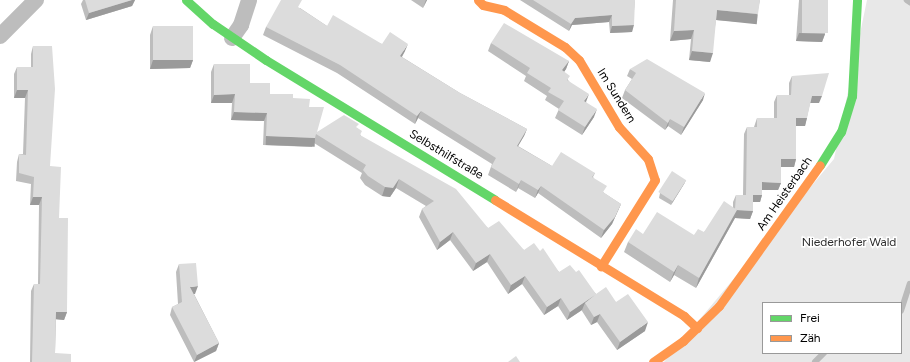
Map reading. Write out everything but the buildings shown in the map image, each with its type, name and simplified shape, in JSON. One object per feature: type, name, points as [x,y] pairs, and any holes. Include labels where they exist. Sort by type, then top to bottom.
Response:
[{"type":"street","points":[[0,36],[36,0]]},
{"type":"street","name":"Selbsthilfstraße","points":[[186,0],[232,38],[684,316],[697,328]]},
{"type":"street","points":[[232,38],[241,25],[249,0]]},
{"type":"street","name":"Im Sundern","points":[[478,0],[483,5],[504,10],[565,47],[579,60],[619,127],[648,159],[655,180],[601,266]]},
{"type":"street","name":"Am Heisterbach","points":[[652,362],[697,328],[742,277],[841,132],[854,78],[857,0]]},
{"type":"green space","name":"Niederhofer Wald","points":[[867,0],[910,0],[910,362],[664,362],[834,159]]},
{"type":"waterway","points":[[902,308],[910,284]]},
{"type":"waterway","points":[[815,362],[823,354]]},
{"type":"traffic: fast","points":[[186,0],[213,24],[266,60],[495,200]]},
{"type":"traffic: fast","points":[[820,165],[841,132],[852,96],[857,0]]},
{"type":"traffic: slow","points":[[478,0],[483,5],[504,10],[565,47],[579,60],[619,127],[648,159],[655,180],[601,266]]},
{"type":"traffic: slow","points":[[653,362],[683,341],[719,306],[820,165]]},
{"type":"traffic: slow","points":[[495,200],[684,316],[697,328]]}]
